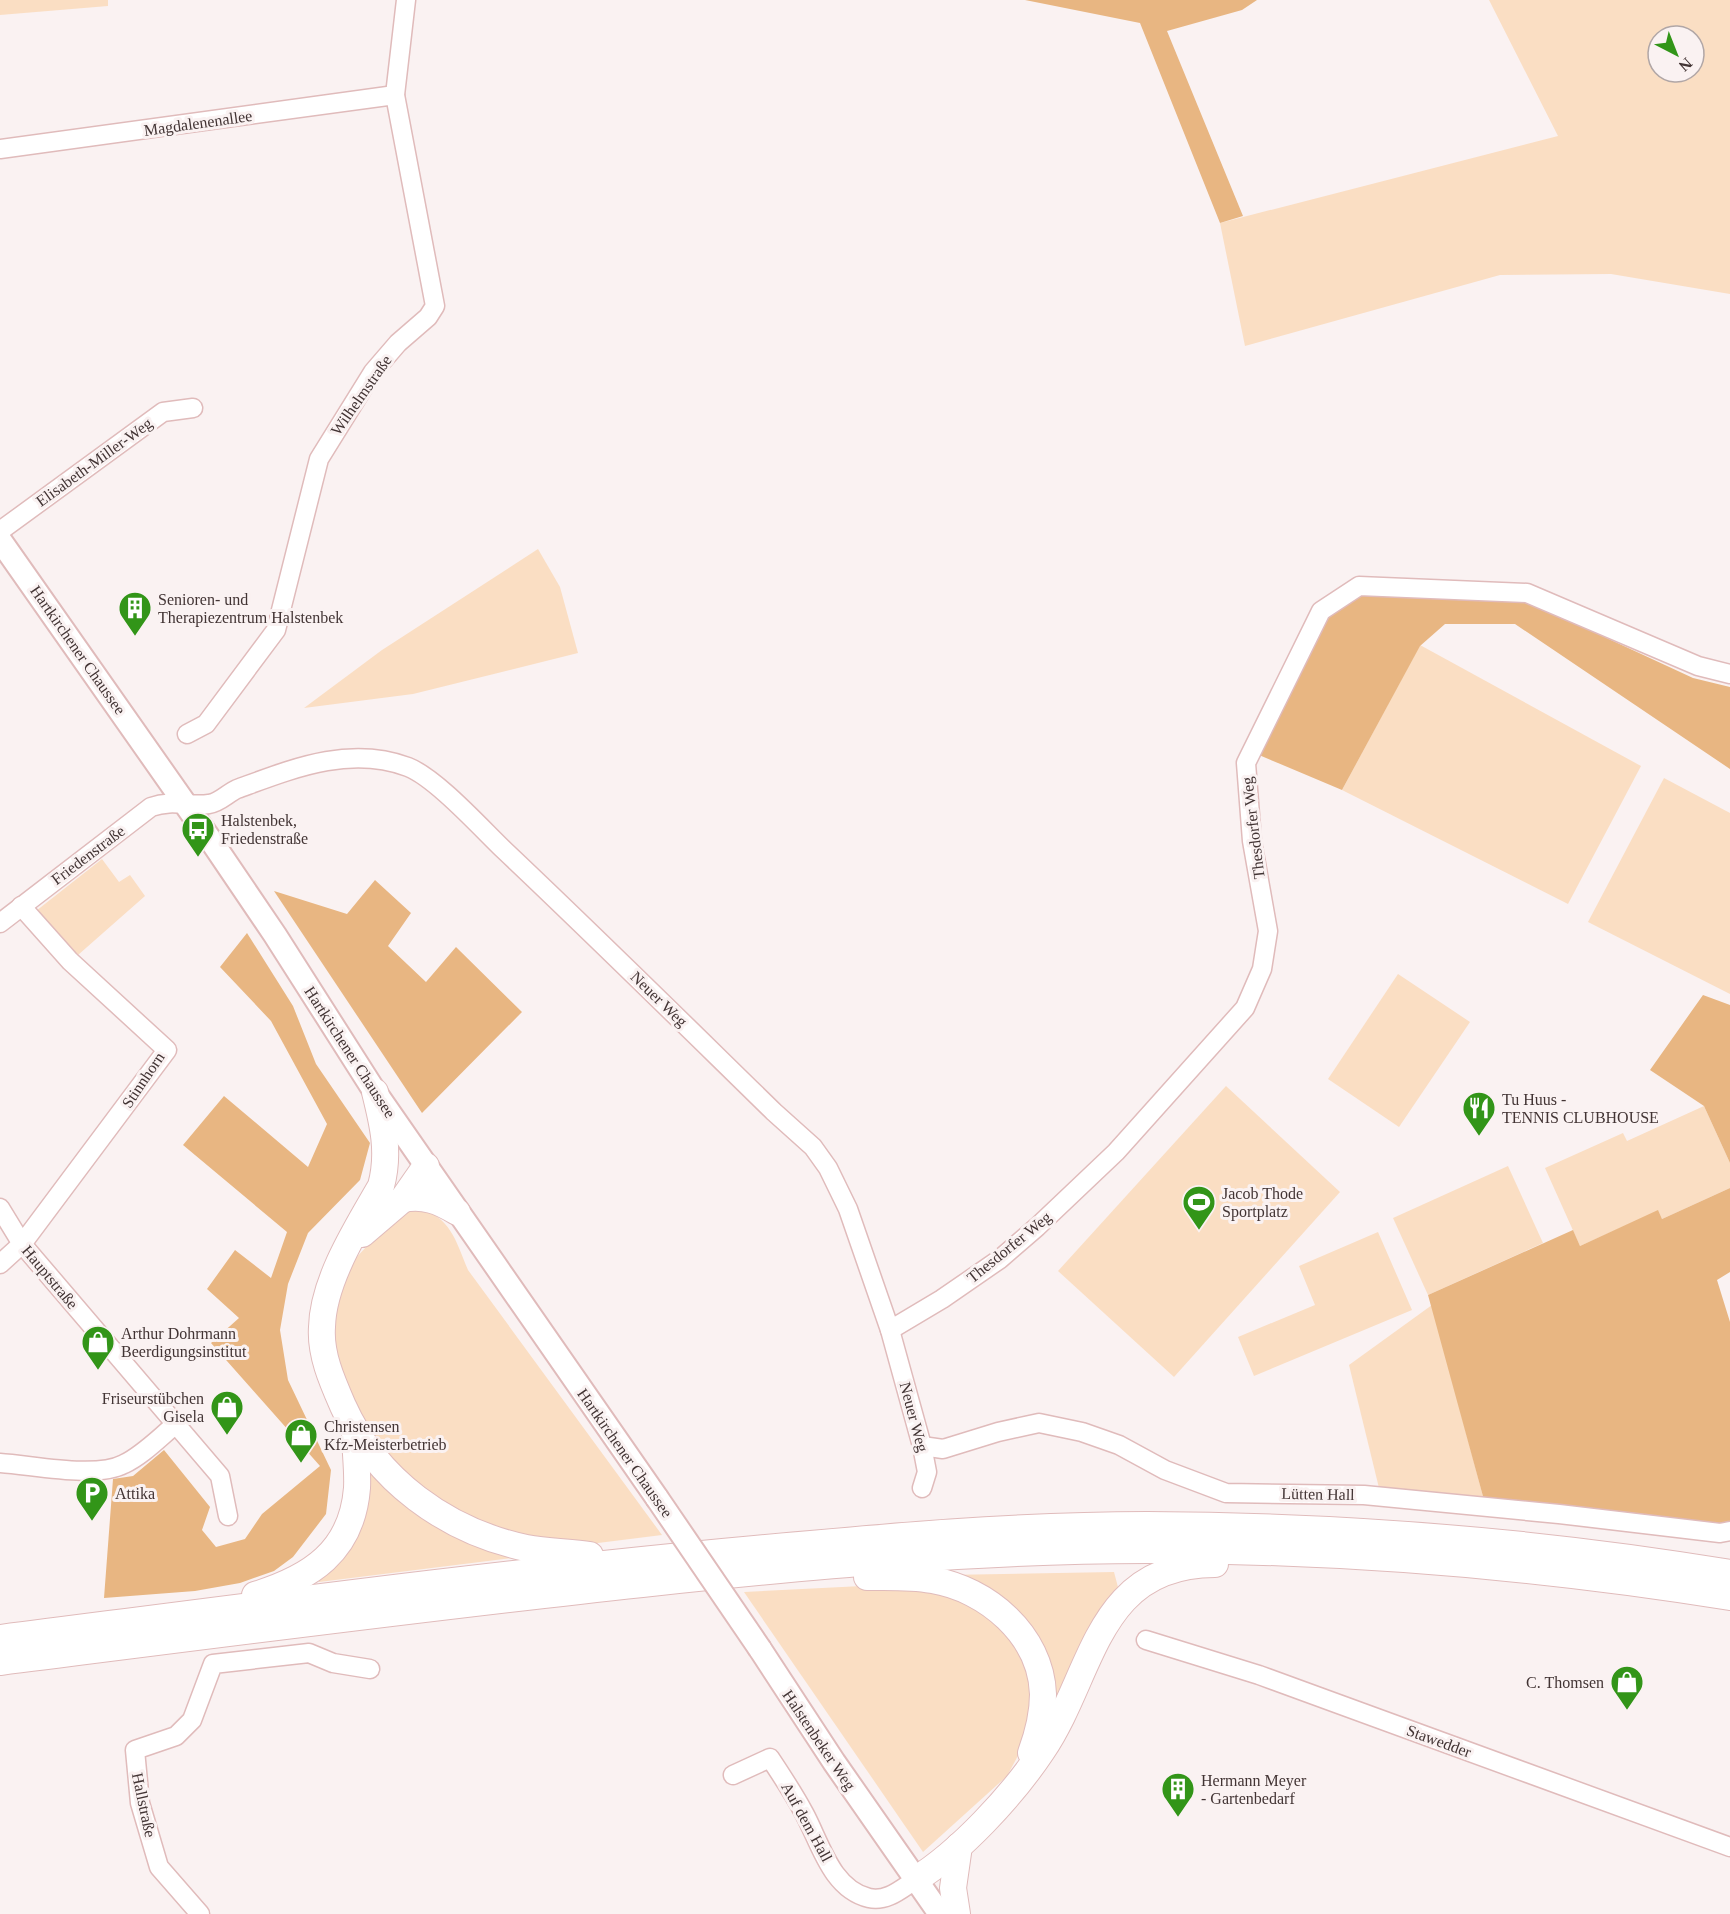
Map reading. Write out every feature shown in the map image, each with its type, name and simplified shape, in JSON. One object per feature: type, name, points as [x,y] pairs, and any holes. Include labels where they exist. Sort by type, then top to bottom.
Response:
[{"type":"highway","points":[[375,1092],[387,1151],[381,1186],[329,1286],[321,1328],[328,1368],[355,1432],[404,1490],[434,1512],[477,1533],[526,1548],[638,1559]]},
{"type":"highway","points":[[381,1186],[393,1176],[426,1166]]},
{"type":"highway","points":[[349,1247],[403,1199],[426,1166]]},
{"type":"highway","points":[[403,1199],[418,1196],[438,1201],[458,1212]]},
{"type":"highway","points":[[185,1615],[300,1579],[326,1559],[340,1540],[352,1515],[357,1488],[355,1432]]},
{"type":"highway","points":[[0,1638],[638,1559],[885,1537],[1144,1525],[1355,1531],[1466,1539],[1590,1553],[1730,1573]]},
{"type":"highway","points":[[0,1662],[531,1596],[765,1571],[1027,1553],[1156,1550],[1342,1554],[1565,1574],[1730,1597]]},
{"type":"highway","points":[[915,1880],[959,1846],[1023,1776],[1059,1724],[1104,1624],[1118,1605],[1136,1589],[1151,1579],[1184,1567],[1278,1564],[1342,1554]]},
{"type":"highway","points":[[765,1571],[933,1580],[969,1591],[996,1608],[1024,1638],[1033,1655],[1043,1692],[1042,1711],[1023,1776]]},
{"type":"highway","points":[[957,1914],[953,1888],[959,1846]]},
{"type":"main road","name":"Hartkirchener Chaussee","points":[[0,540],[275,935],[375,1092],[701,1564]]},
{"type":"main road","name":"Halstenbeker Weg","points":[[701,1564],[940,1914]]},
{"type":"street","name":"Wilhelmstraße","points":[[187,734],[206,724],[276,630],[319,459],[373,372],[398,343],[428,317],[435,306],[396,95],[406,0]]},
{"type":"street","name":"Magdalenenallee","points":[[0,149],[396,95]]},
{"type":"street","name":"Elisabeth-Miller-Weg","points":[[0,531],[163,412],[194,408]]},
{"type":"street","name":"Thesdorfer Weg","points":[[890,1330],[942,1299],[1000,1258],[1037,1227],[1116,1152],[1245,1008],[1262,969],[1268,931],[1252,841],[1246,763],[1321,611],[1359,586],[1527,592],[1698,666],[1730,674]]},
{"type":"street","name":"Neuer Weg","points":[[183,802],[210,804],[234,790],[329,758],[389,762],[410,768],[429,781],[589,931],[813,1147],[828,1167],[841,1192],[890,1330],[922,1446],[927,1472],[922,1488]]},
{"type":"street","name":"Friedenstraße","points":[[0,923],[151,807],[162,803],[183,802]]},
{"type":"street","name":"Stinnhorn","points":[[21,906],[70,961],[167,1050],[22,1244]]},
{"type":"street","name":"Hauptstraße","points":[[0,1208],[22,1244],[220,1476],[228,1516]]},
{"type":"street","points":[[0,1264],[22,1244]]},
{"type":"street","name":"Lütten Hall","points":[[922,1446],[943,1449],[1039,1423],[1082,1432],[1119,1445],[1165,1470],[1226,1493],[1364,1495],[1559,1514],[1720,1533],[1730,1531]]},
{"type":"street","points":[[0,1462],[96,1471],[113,1469],[126,1463],[176,1424]]},
{"type":"street","name":"Stawedder","points":[[1146,1640],[1259,1674],[1730,1847]]},
{"type":"street","name":"Hallstraße","points":[[200,1914],[159,1867],[140,1803],[135,1750],[176,1736],[192,1720],[213,1664],[309,1653],[333,1663],[370,1669]]},
{"type":"street","name":"Auf dem Hall","points":[[733,1775],[770,1758],[805,1814],[819,1848],[840,1879],[857,1893],[871,1899],[887,1898],[915,1880]]},
{"type":"shaded area","points":[[0,0],[108,0],[108,6],[0,15]]},
{"type":"shaded area","points":[[1025,0],[1257,0],[1242,10],[1167,31],[1243,216],[1220,223],[1140,23]]},
{"type":"shaded area","points":[[1489,0],[1730,0],[1730,294],[1611,274],[1500,275],[1245,346],[1220,223],[1558,136]]},
{"type":"shaded area","points":[[538,549],[560,587],[578,653],[413,694],[304,708],[382,650]]},
{"type":"shaded area","points":[[1361,595],[1529,602],[1693,678],[1730,687],[1730,769],[1515,624],[1445,624],[1420,646],[1342,790],[1259,755],[1326,618]]},
{"type":"shaded area","points":[[1420,645],[1641,766],[1568,904],[1342,790]]},
{"type":"shaded area","points":[[1664,778],[1730,813],[1730,994],[1588,922]]},
{"type":"shaded area","points":[[102,859],[119,882],[130,875],[145,896],[78,955],[36,911]]},
{"type":"shaded area","points":[[375,880],[411,913],[388,946],[426,982],[456,947],[522,1012],[422,1113],[274,891],[347,914]]},
{"type":"shaded area","points":[[247,933],[293,1006],[316,1064],[370,1143],[360,1180],[308,1233],[288,1284],[280,1330],[288,1380],[331,1470],[326,1514],[293,1557],[274,1571],[240,1583],[195,1591],[104,1598],[113,1479],[133,1476],[164,1450],[210,1507],[202,1530],[216,1547],[245,1539],[262,1514],[320,1466],[211,1343],[239,1318],[207,1289],[235,1250],[271,1278],[287,1232],[183,1145],[224,1096],[308,1167],[327,1124],[271,1021],[220,967]]},
{"type":"shaded area","points":[[1398,974],[1470,1022],[1399,1127],[1328,1079]]},
{"type":"shaded area","points":[[1703,995],[1730,1005],[1730,1163],[1704,1106],[1650,1070]]},
{"type":"shaded area","name":"Jacob Thode Sportplatz","points":[[1226,1086],[1340,1192],[1174,1377],[1058,1271]]},
{"type":"shaded area","points":[[1704,1106],[1730,1163],[1730,1188],[1662,1219],[1658,1211],[1580,1246],[1545,1168],[1623,1133],[1627,1141]]},
{"type":"shaded area","points":[[1508,1166],[1543,1243],[1428,1295],[1393,1218]]},
{"type":"shaded area","points":[[1730,1188],[1730,1272],[1717,1280],[1730,1322],[1730,1526],[1484,1500],[1428,1295],[1573,1230],[1580,1246],[1658,1210],[1662,1219]]},
{"type":"shaded area","points":[[416,1207],[437,1217],[450,1231],[468,1270],[662,1535],[590,1544],[505,1535],[426,1495],[369,1433],[335,1360],[332,1322],[337,1292],[351,1263],[387,1225],[406,1210]]},
{"type":"shaded area","points":[[1378,1232],[1412,1310],[1254,1376],[1238,1337],[1315,1305],[1299,1266]]},
{"type":"shaded area","points":[[1432,1305],[1484,1500],[1379,1488],[1349,1365]]},
{"type":"shaded area","points":[[364,1461],[512,1551],[511,1558],[319,1582],[318,1577]]},
{"type":"shaded area","points":[[1114,1572],[1119,1591],[1103,1607],[1096,1620],[1052,1725],[1041,1653],[946,1575]]},
{"type":"shaded area","points":[[862,1586],[907,1587],[951,1595],[982,1607],[1023,1653],[1034,1686],[1027,1739],[1007,1776],[923,1852],[744,1592]]},
{"type":"place","name":"Senioren- und Therapiezentrum Halstenbek","points":[[135,637]]},
{"type":"place","name":"Halstenbek, Friedenstraße","points":[[198,858]]},
{"type":"place","name":"Tu Huus - TENNIS CLUBHOUSE","points":[[1479,1137]]},
{"type":"place","name":"Jacob Thode Sportplatz","points":[[1199,1231]]},
{"type":"place","name":"Arthur Dohrmann Beerdigungsinstitut","points":[[98,1371]]},
{"type":"place","name":"Friseurstübchen Gisela","points":[[227,1436]]},
{"type":"place","name":"Christensen Kfz-Meisterbetrieb","points":[[301,1464]]},
{"type":"place","name":"Attika","points":[[92,1522]]},
{"type":"place","name":"C. Thomsen","points":[[1627,1711]]},
{"type":"place","name":"Hermann Meyer - Gartenbedarf","points":[[1178,1818]]}]
